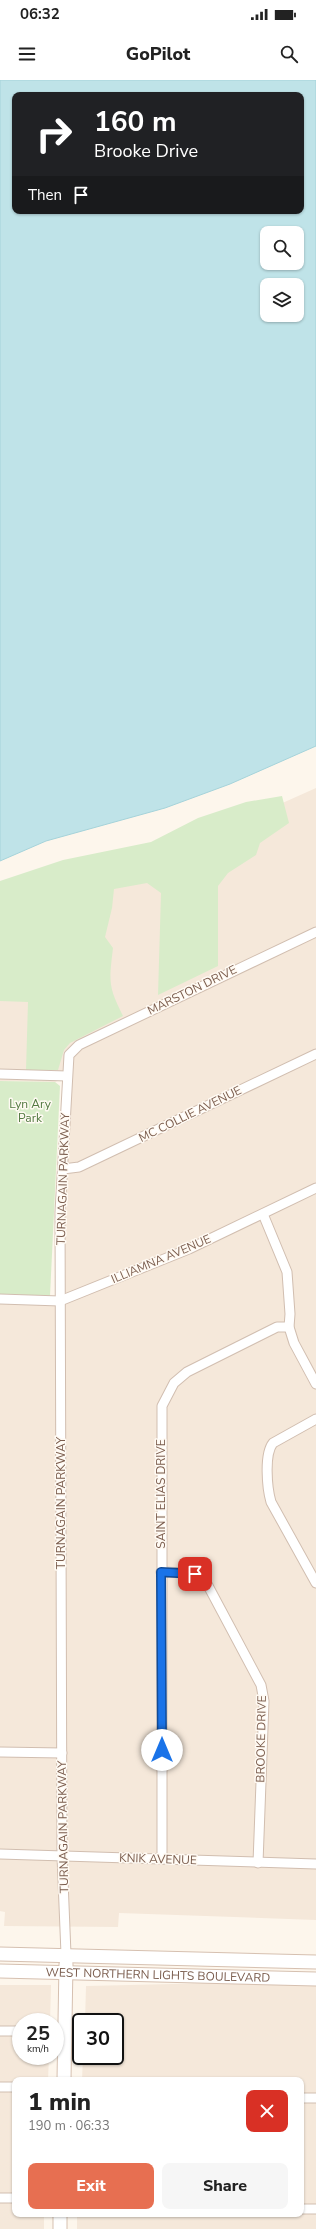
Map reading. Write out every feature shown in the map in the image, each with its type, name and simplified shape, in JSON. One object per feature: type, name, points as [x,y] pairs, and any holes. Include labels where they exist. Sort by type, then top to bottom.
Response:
[{"type":"main road","name":"WEST NORTHERN LIGHTS BOULEVARD","points":[[0,1954],[66,1954],[316,1962]]},
{"type":"main road","points":[[62,2013],[66,1972],[66,1954]]},
{"type":"main road","name":"WEST NORTHERN LIGHTS BOULEVARD","points":[[0,1970],[316,1979]]},
{"type":"main road","points":[[63,2065],[64,2077]]},
{"type":"main road","points":[[60,2217],[60,2229]]},
{"type":"street","name":"MARSTON DRIVE","points":[[71,1052],[78,1045],[316,932]]},
{"type":"street","name":"TURNAGAIN PARKWAY","points":[[66,1954],[62,1856],[60,1212],[67,1076],[71,1052]]},
{"type":"street","name":"MC COLLIE AVENUE","points":[[63,1169],[79,1167],[316,1054]]},
{"type":"street","points":[[0,1074],[67,1076]]},
{"type":"street","name":"ILLIAMNA AVENUE","points":[[0,1299],[60,1301],[157,1263],[316,1188]]},
{"type":"street","points":[[263,1214],[285,1263],[290,1314],[289,1327],[294,1343],[316,1384]]},
{"type":"street","name":"SAINT ELIAS DRIVE","points":[[162,1859],[161,1414],[169,1390],[174,1383],[187,1372],[277,1327],[289,1327]]},
{"type":"street","points":[[316,1419],[273,1442],[268,1456],[269,1489],[272,1502],[316,1583]]},
{"type":"street","name":"BROOKE DRIVE","points":[[161,1572],[189,1573],[205,1580],[261,1685],[264,1701],[258,1863]]},
{"type":"street","points":[[0,1752],[62,1753]]},
{"type":"street","name":"KNIK AVENUE","points":[[0,1854],[316,1864]]},
{"type":"street","points":[[0,2031],[12,2031]]},
{"type":"street","points":[[0,2087],[12,2087]]},
{"type":"street","points":[[304,2098],[316,2098]]},
{"type":"street","points":[[0,2198],[12,2198]]},
{"type":"street","points":[[304,2209],[316,2209]]},
{"type":"shaded area","points":[[316,788],[316,1920],[119,1913],[118,1927],[4,1926],[5,1912],[0,1911],[0,1299],[60,1301],[67,1077],[55,1082],[0,1081],[0,891],[269,809]]},
{"type":"shaded area","points":[[216,1983],[316,1985],[316,2229],[77,2229],[77,2217],[304,2217],[304,2077],[82,2077],[83,2065],[124,2065],[124,2013],[85,2013],[86,1986]]},
{"type":"shaded area","points":[[0,1985],[51,1985],[50,2013],[12,2013],[12,2065],[49,2065],[48,2077],[12,2077],[12,2217],[44,2217],[44,2229],[0,2229]]},
{"type":"green space","points":[[282,796],[289,823],[260,843],[256,855],[228,873],[218,886],[218,966],[158,995],[161,893],[147,883],[114,889],[112,908],[105,937],[113,948],[110,977],[111,984],[123,1016],[70,1043],[64,1050],[58,1070],[26,1070],[28,1002],[0,1001],[0,881],[63,860],[151,842],[198,818],[246,802]]},
{"type":"green space","name":"Lyn Ary Park","points":[[0,1081],[55,1082],[60,1086],[50,1296],[0,1294]]},
{"type":"water","points":[[0,80],[316,80],[316,746],[230,784],[165,808],[46,841],[0,861]]},
{"type":"route","points":[[162,1750],[161,1572],[195,1574]]}]
